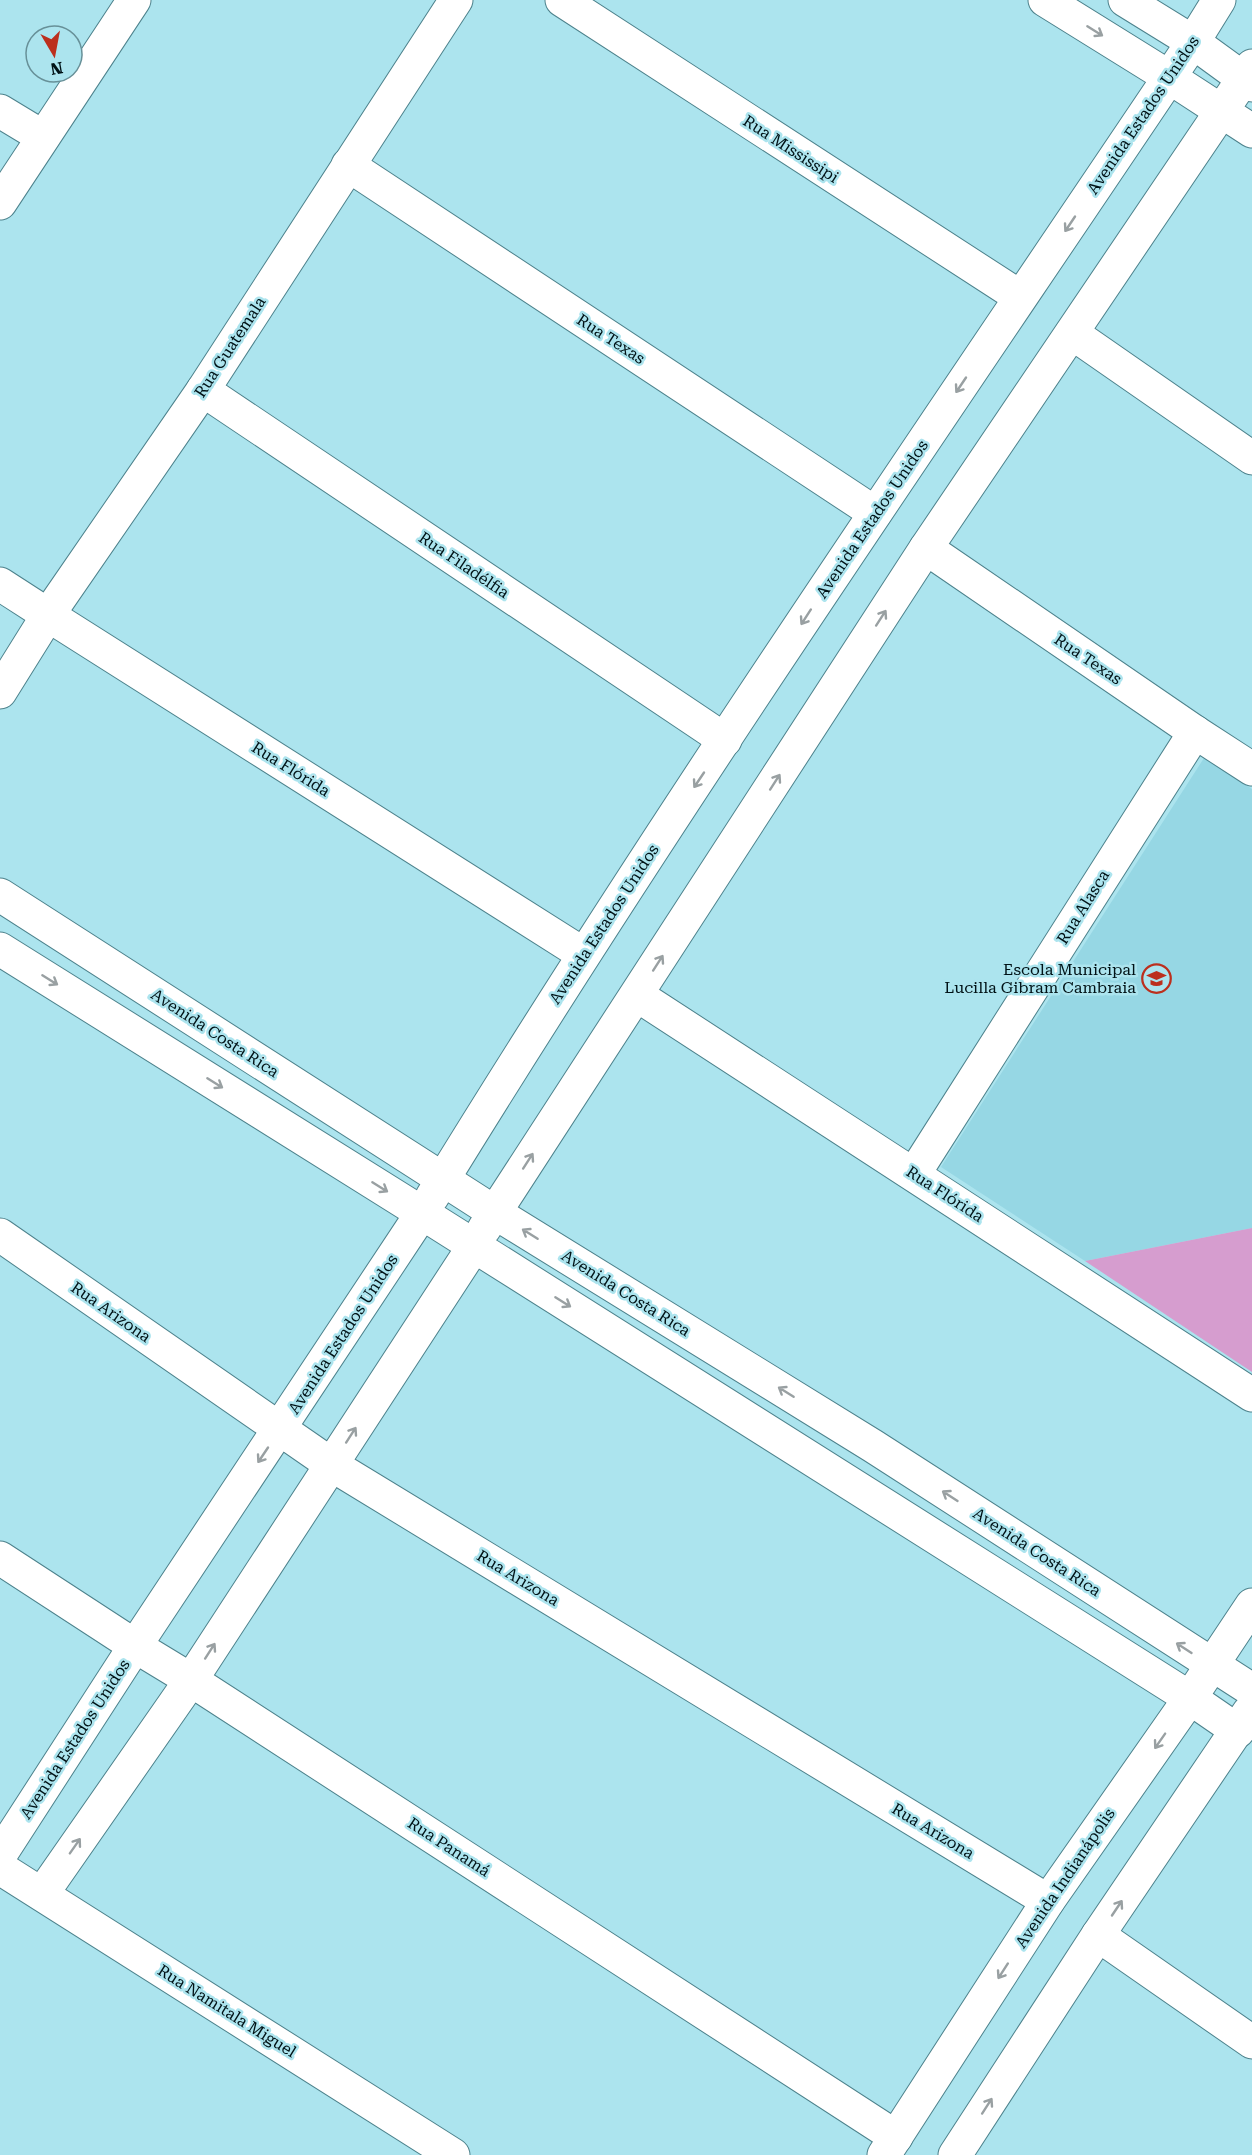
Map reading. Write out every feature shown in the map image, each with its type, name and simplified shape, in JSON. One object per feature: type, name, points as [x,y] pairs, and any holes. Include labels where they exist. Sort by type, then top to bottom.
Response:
[{"type":"street","points":[[0,203],[134,0]]},
{"type":"street","name":"Rua Guatemala","points":[[0,692],[48,615],[203,390],[456,0]]},
{"type":"street","name":"Rua Mississipi","points":[[562,0],[1020,297]]},
{"type":"street","points":[[1045,0],[1252,131]]},
{"type":"street","points":[[42,1894],[191,1680],[926,548],[1221,111],[1249,76],[1125,0]]},
{"type":"street","name":"Avenida Estados Unidos","points":[[0,1855],[135,1646],[422,1213],[583,954],[1219,0]]},
{"type":"street","points":[[0,111],[43,137]]},
{"type":"street","name":"Rua Texas","points":[[348,165],[875,513]]},
{"type":"street","points":[[1071,333],[1252,458]]},
{"type":"street","name":"Rua Filadélfia","points":[[203,390],[725,740]]},
{"type":"street","name":"Rua Texas","points":[[926,548],[1252,769]]},
{"type":"street","name":"Rua Flórida","points":[[0,584],[583,954]]},
{"type":"street","name":"Rua Alasca","points":[[914,1174],[1195,732]]},
{"type":"street","name":"Avenida Costa Rica","points":[[0,895],[494,1212],[873,1446],[1252,1690]]},
{"type":"street","points":[[0,949],[1190,1698],[1247,1726],[1098,1935],[955,2155]]},
{"type":"street","name":"Rua Flórida","points":[[637,996],[1252,1395]]},
{"type":"street","name":"Rua Arizona","points":[[0,1236],[332,1465],[1048,1901]]},
{"type":"street","name":"Rua Panamá","points":[[0,1558],[191,1680],[890,2146]]},
{"type":"street","name":"Avenida Indianápolis","points":[[890,2146],[1048,1901],[1252,1605]]},
{"type":"street","name":"Rua Namitala Miguel","points":[[0,1868],[453,2155]]},
{"type":"street","points":[[1098,1935],[1252,2043]]},
{"type":"shaded area","name":"Escola Municipal Lucilla Gibram Cambraia","points":[[1204,758],[1252,789],[1252,1228],[1085,1261],[941,1167]]},
{"type":"shaded area","points":[[1252,1228],[1252,1372],[1085,1261]]},
{"type":"place","name":"Escola Municipal Lucilla Gibram Cambraia","points":[[1157,978]]}]
